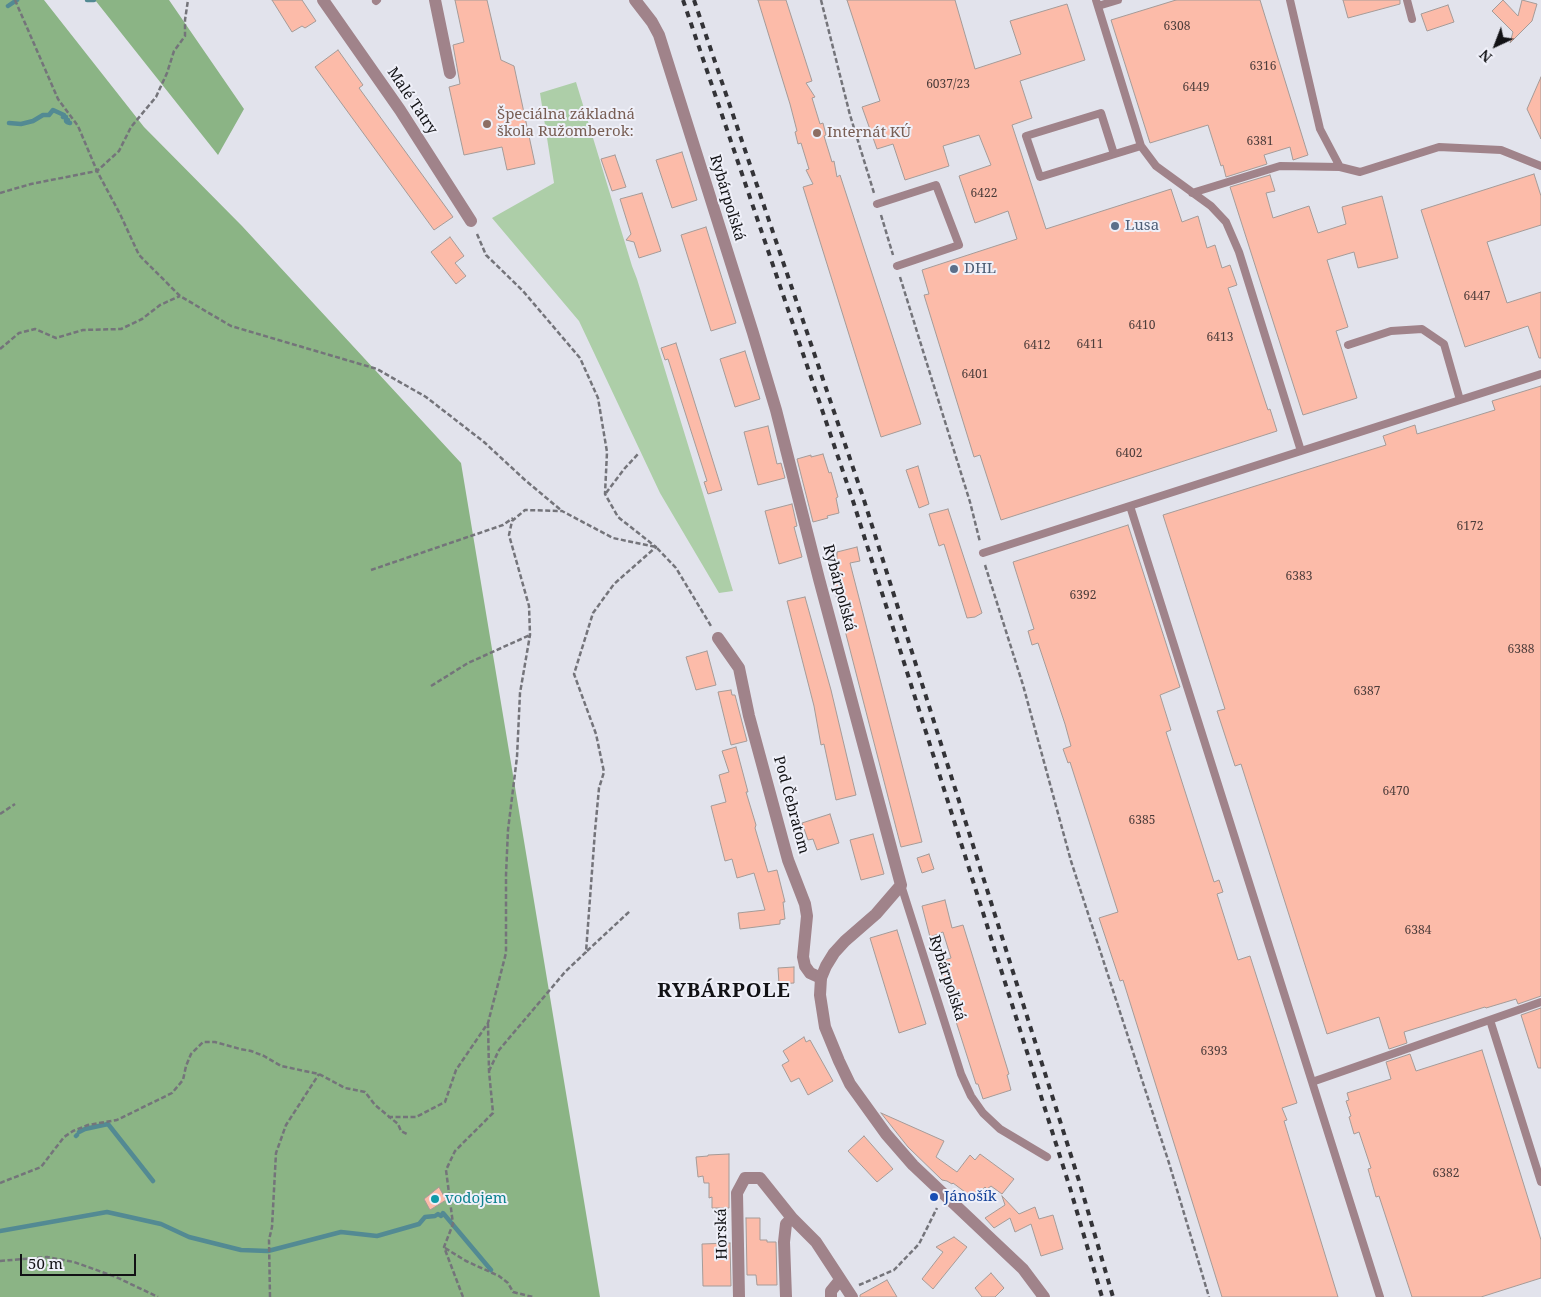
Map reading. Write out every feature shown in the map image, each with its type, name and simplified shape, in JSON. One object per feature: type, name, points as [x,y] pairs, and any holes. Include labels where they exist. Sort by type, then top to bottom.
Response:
[{"type":"street","name":"Malé Tatry","points":[[323,0],[400,110],[471,221]]},
{"type":"street","points":[[435,0],[450,73]]},
{"type":"street","name":"Rybárpoľská","points":[[635,0],[652,22],[659,36],[756,343],[776,410],[817,573],[901,886]]},
{"type":"street","name":"Pod Čebratom","points":[[718,638],[739,668],[749,716],[788,860],[805,904],[807,916],[803,957],[805,966],[810,973],[821,978]]},
{"type":"street","points":[[901,886],[876,914],[839,947],[826,966],[821,978],[820,995],[825,1027],[850,1084],[886,1134],[944,1196],[1022,1269],[1044,1297]]},
{"type":"street","name":"Horská","points":[[739,1297],[737,1193],[745,1178],[760,1178],[792,1218],[816,1242],[850,1294]]},
{"type":"street","points":[[786,1297],[784,1242],[786,1224],[792,1218]]},
{"type":"street","points":[[831,1297],[831,1291],[840,1280]]},
{"type":"lane","points":[[1118,0],[1097,3],[1140,146],[1156,166],[1211,206],[1226,222],[1239,252],[1301,451]]},
{"type":"lane","points":[[1290,0],[1320,129],[1340,167]]},
{"type":"lane","points":[[1407,0],[1412,19]]},
{"type":"lane","points":[[1114,154],[1101,113],[1026,136],[1040,177],[1140,146]]},
{"type":"lane","points":[[1192,193],[1280,166],[1340,167],[1360,172],[1439,147],[1501,150],[1541,166]]},
{"type":"lane","points":[[878,204],[936,185],[959,245],[897,266]]},
{"type":"lane","points":[[1348,345],[1391,330],[1422,329],[1444,344],[1460,400]]},
{"type":"lane","points":[[982,553],[1541,374]]},
{"type":"lane","points":[[1130,506],[1380,1297]]},
{"type":"lane","name":"Rybárpoľská","points":[[901,886],[961,1074],[971,1096],[983,1113],[1000,1129],[1047,1157]]},
{"type":"lane","points":[[1312,1082],[1541,1002]]},
{"type":"lane","points":[[1490,1020],[1541,1182]]},
{"type":"path","points":[[15,0],[58,99],[78,126],[97,171],[139,255],[180,296],[231,326],[377,369],[426,397],[484,442],[562,512],[613,538],[656,547]]},
{"type":"path","points":[[0,193],[31,184],[97,171],[119,151],[131,127],[156,97],[174,51],[185,36],[188,0]]},
{"type":"path","points":[[822,0],[850,115],[970,502],[982,553],[1023,685],[1071,861],[1169,1163],[1209,1297]]},
{"type":"path","points":[[471,221],[486,255],[523,291],[580,358],[598,398],[607,452],[605,494],[618,517],[656,547],[676,568],[718,638]]},
{"type":"path","points":[[0,349],[19,333],[35,329],[56,338],[83,330],[121,329],[142,319],[160,305],[180,296]]},
{"type":"path","points":[[605,494],[638,454]]},
{"type":"path","points":[[371,570],[503,525],[525,510],[562,512]]},
{"type":"path","points":[[463,1297],[444,1247],[453,1224],[446,1170],[455,1151],[494,1113],[489,1071],[488,1023],[506,952],[508,830],[517,758],[520,693],[530,635],[529,606],[509,535],[512,521],[525,510]]},
{"type":"path","points":[[586,952],[599,788],[604,772],[596,734],[574,674],[593,613],[614,584],[656,547]]},
{"type":"path","points":[[431,686],[468,662],[530,635]]},
{"type":"path","points":[[0,814],[15,804]]},
{"type":"path","points":[[489,1071],[499,1050],[565,972],[630,911]]},
{"type":"path","points":[[388,1117],[416,1117],[445,1102],[456,1070],[488,1023]]},
{"type":"path","points":[[0,1183],[42,1166],[64,1137],[73,1131],[88,1125],[117,1120],[172,1093],[183,1080],[191,1054],[203,1042],[215,1042],[251,1051],[264,1056],[280,1066],[319,1074],[346,1088],[365,1092],[388,1117],[398,1124],[401,1131],[407,1134]]},
{"type":"path","points":[[270,1297],[269,1240],[272,1227],[276,1153],[286,1125],[319,1074]]},
{"type":"path","points":[[850,1294],[894,1270],[919,1244],[944,1196]]},
{"type":"path","points":[[444,1247],[466,1261],[499,1276],[508,1283],[514,1292],[532,1297]]},
{"type":"path","points":[[0,1261],[47,1256],[74,1262],[116,1277],[158,1297]]},
{"type":"green space","points":[[0,0],[44,0],[144,127],[242,226],[461,463],[600,1297],[0,1297]]},
{"type":"green space","points":[[95,0],[169,0],[244,109],[218,155]]},
{"type":"green space","points":[[576,82],[733,591],[719,593],[660,493],[579,321],[492,218],[554,183],[540,93]]},
{"type":"building","points":[[272,0],[302,0],[316,21],[305,28],[302,26],[292,32]]},
{"type":"building","points":[[455,0],[487,0],[501,60],[514,66],[535,164],[507,170],[502,147],[464,155],[449,87],[460,84],[453,45],[464,42]]},
{"type":"building","points":[[758,0],[786,0],[812,81],[806,83],[815,97],[812,98],[820,124],[823,123],[826,135],[824,136],[832,162],[834,161],[837,177],[840,175],[921,424],[881,437],[803,187],[813,184],[806,170],[809,169],[801,143],[798,144],[795,132],[797,131],[790,104]]},
{"type":"building","points":[[847,0],[955,0],[975,69],[1021,54],[1010,21],[1067,4],[1085,60],[1020,81],[1032,118],[1012,125],[1046,229],[1171,189],[1182,222],[1198,216],[1207,248],[1215,245],[1222,268],[1230,265],[1237,285],[1228,288],[1268,410],[1270,409],[1277,431],[1001,520],[980,455],[974,457],[924,295],[929,294],[922,270],[1017,239],[1008,211],[975,223],[959,176],[991,165],[979,135],[943,146],[949,166],[905,180],[893,144],[877,149],[862,107],[880,101]]},
{"type":"building","points":[[1176,0],[1260,0],[1308,155],[1293,160],[1290,147],[1264,155],[1267,164],[1226,177],[1208,125],[1150,143],[1111,20]]},
{"type":"building","points":[[1343,0],[1400,0],[1400,4],[1348,18]]},
{"type":"building","points":[[1503,0],[1518,16],[1522,0],[1537,4],[1532,21],[1510,43],[1513,32],[1492,11]]},
{"type":"building","points":[[1448,5],[1454,22],[1427,31],[1421,14]]},
{"type":"building","points":[[338,50],[363,85],[359,88],[453,217],[434,230],[315,67]]},
{"type":"building","points":[[1541,77],[1541,139],[1527,109]]},
{"type":"building","points":[[682,152],[697,200],[672,208],[656,160]]},
{"type":"building","points":[[615,155],[626,187],[612,191],[601,159]]},
{"type":"building","points":[[1534,174],[1541,196],[1541,225],[1487,242],[1507,303],[1541,292],[1541,358],[1539,358],[1528,326],[1465,347],[1421,210]]},
{"type":"building","points":[[1270,175],[1275,191],[1266,193],[1273,218],[1309,206],[1318,233],[1346,224],[1342,207],[1382,196],[1398,258],[1358,268],[1354,252],[1327,260],[1348,327],[1336,331],[1357,398],[1303,415],[1230,187]]},
{"type":"building","points":[[642,193],[661,251],[639,258],[634,242],[626,240],[631,234],[620,199]]},
{"type":"building","points":[[706,227],[736,323],[711,331],[681,235]]},
{"type":"building","points":[[450,237],[464,256],[455,263],[466,276],[456,284],[431,252]]},
{"type":"building","points":[[676,343],[722,490],[708,494],[704,482],[707,481],[668,359],[665,360],[661,348]]},
{"type":"building","points":[[745,351],[760,399],[735,407],[720,359]]},
{"type":"building","points":[[1541,386],[1541,996],[1518,1004],[1516,999],[1485,1007],[1404,1032],[1407,1043],[1389,1049],[1379,1017],[1327,1034],[1241,764],[1235,766],[1217,711],[1225,709],[1163,515],[1386,445],[1383,436],[1415,425],[1417,434],[1495,410],[1492,401]]},
{"type":"building","points":[[768,426],[777,464],[781,463],[785,478],[758,485],[744,432]]},
{"type":"building","points":[[823,454],[829,473],[831,472],[838,497],[836,498],[839,513],[813,522],[797,459]]},
{"type":"building","points":[[918,466],[929,504],[919,508],[906,470]]},
{"type":"building","points":[[792,504],[797,526],[794,527],[802,557],[779,564],[765,511]]},
{"type":"building","points":[[948,509],[982,613],[975,617],[967,618],[944,544],[939,546],[929,514]]},
{"type":"building","points":[[1128,525],[1180,687],[1160,695],[1171,730],[1166,732],[1214,882],[1219,880],[1223,892],[1217,894],[1238,960],[1250,956],[1297,1103],[1282,1108],[1287,1120],[1284,1121],[1338,1297],[1222,1297],[1123,980],[1120,981],[1099,918],[1118,912],[1070,762],[1068,763],[1063,749],[1071,746],[1038,643],[1032,645],[1028,631],[1034,629],[1013,562]]},
{"type":"building","points":[[857,547],[860,561],[850,563],[922,842],[901,847],[833,584],[836,583],[837,552]]},
{"type":"building","points":[[805,597],[831,690],[856,795],[836,800],[824,744],[821,745],[814,706],[787,601]]},
{"type":"building","points":[[707,651],[716,685],[696,690],[686,657]]},
{"type":"building","points":[[731,690],[732,695],[735,695],[747,741],[731,745],[718,692]]},
{"type":"building","points":[[736,747],[756,825],[755,828],[768,872],[777,870],[785,902],[783,902],[785,919],[780,920],[780,924],[740,929],[738,913],[765,910],[754,873],[737,878],[732,859],[725,861],[711,806],[726,802],[719,775],[729,772],[722,751]]},
{"type":"building","points":[[830,814],[839,843],[817,850],[813,839],[808,840],[802,823]]},
{"type":"building","points":[[873,834],[884,874],[861,880],[850,840]]},
{"type":"building","points":[[929,854],[934,869],[922,873],[917,858]]},
{"type":"building","points":[[945,900],[952,928],[963,925],[1009,1074],[1007,1075],[1011,1090],[983,1099],[978,1084],[976,1084],[937,962],[951,958],[943,932],[930,937],[922,906]]},
{"type":"building","points":[[897,930],[926,1024],[899,1033],[870,938]]},
{"type":"building","points":[[794,967],[794,983],[779,984],[778,968]]},
{"type":"building","points":[[1541,1008],[1541,1068],[1538,1068],[1521,1015]]},
{"type":"building","points":[[804,1037],[806,1042],[810,1040],[833,1081],[808,1095],[799,1078],[791,1082],[782,1065],[789,1061],[783,1051]]},
{"type":"building","points":[[1482,1050],[1541,1240],[1541,1278],[1481,1297],[1412,1297],[1379,1196],[1376,1197],[1368,1169],[1371,1168],[1359,1132],[1354,1134],[1346,1101],[1349,1100],[1347,1093],[1391,1079],[1386,1062],[1410,1054],[1416,1071]]},
{"type":"building","points":[[881,1113],[944,1141],[936,1157],[957,1172],[970,1155],[975,1160],[980,1154],[1014,1179],[1002,1194],[991,1186],[987,1189],[985,1187],[973,1198],[953,1183],[942,1180],[908,1147]]},
{"type":"building","points":[[864,1136],[893,1169],[877,1182],[848,1151]]},
{"type":"building","points":[[729,1154],[729,1208],[712,1208],[712,1197],[709,1198],[709,1183],[704,1183],[703,1176],[698,1177],[696,1157]]},
{"type":"building","name":"vodojem","points":[[439,1187],[446,1200],[430,1210],[424,1199]]},
{"type":"building","points":[[1002,1196],[1019,1214],[1035,1207],[1039,1219],[1053,1215],[1063,1249],[1041,1256],[1031,1224],[1015,1232],[1010,1218],[994,1228],[985,1218],[1005,1205]]},
{"type":"building","points":[[746,1218],[760,1218],[760,1240],[776,1242],[777,1285],[757,1285],[756,1275],[747,1275]]},
{"type":"building","points":[[954,1237],[967,1247],[933,1289],[922,1279],[943,1252],[936,1247]]},
{"type":"building","points":[[730,1243],[731,1286],[703,1286],[702,1244]]},
{"type":"building","points":[[991,1273],[1004,1288],[995,1297],[982,1297],[975,1288]]},
{"type":"building","points":[[887,1280],[897,1297],[860,1297],[860,1295]]},
{"type":"waterway","points":[[8,6],[17,0]]},
{"type":"waterway","points":[[87,0],[94,0]]},
{"type":"waterway","points":[[9,123],[21,124],[33,121],[43,115],[49,115],[53,110],[64,115],[63,117],[66,117],[66,121],[68,120],[67,122],[70,123]]},
{"type":"waterway","points":[[79,1132],[108,1124],[153,1181]]},
{"type":"waterway","points":[[0,1231],[107,1212],[161,1224],[189,1237],[241,1250],[268,1251],[341,1232],[377,1236],[419,1224],[425,1217],[438,1214],[441,1216],[443,1213],[491,1270]]},
{"type":"railway","points":[[683,0],[853,501],[1070,1188],[1102,1297]]},
{"type":"railway","points":[[694,0],[863,497],[1080,1184],[1113,1297]]},
{"type":"place","name":"Špeciálna základná škola Ružomberok:","points":[[487,124]]},
{"type":"place","name":"Internát KÚ","points":[[817,133]]},
{"type":"place","name":"Lusa","points":[[1115,226]]},
{"type":"place","name":"DHL","points":[[954,269]]},
{"type":"place","name":"Jánošík","points":[[934,1197]]},
{"type":"place","name":"vodojem","points":[[435,1199]]},
{"type":"district","name":"RYBÁRPOLE","points":[[724,991]]}]
